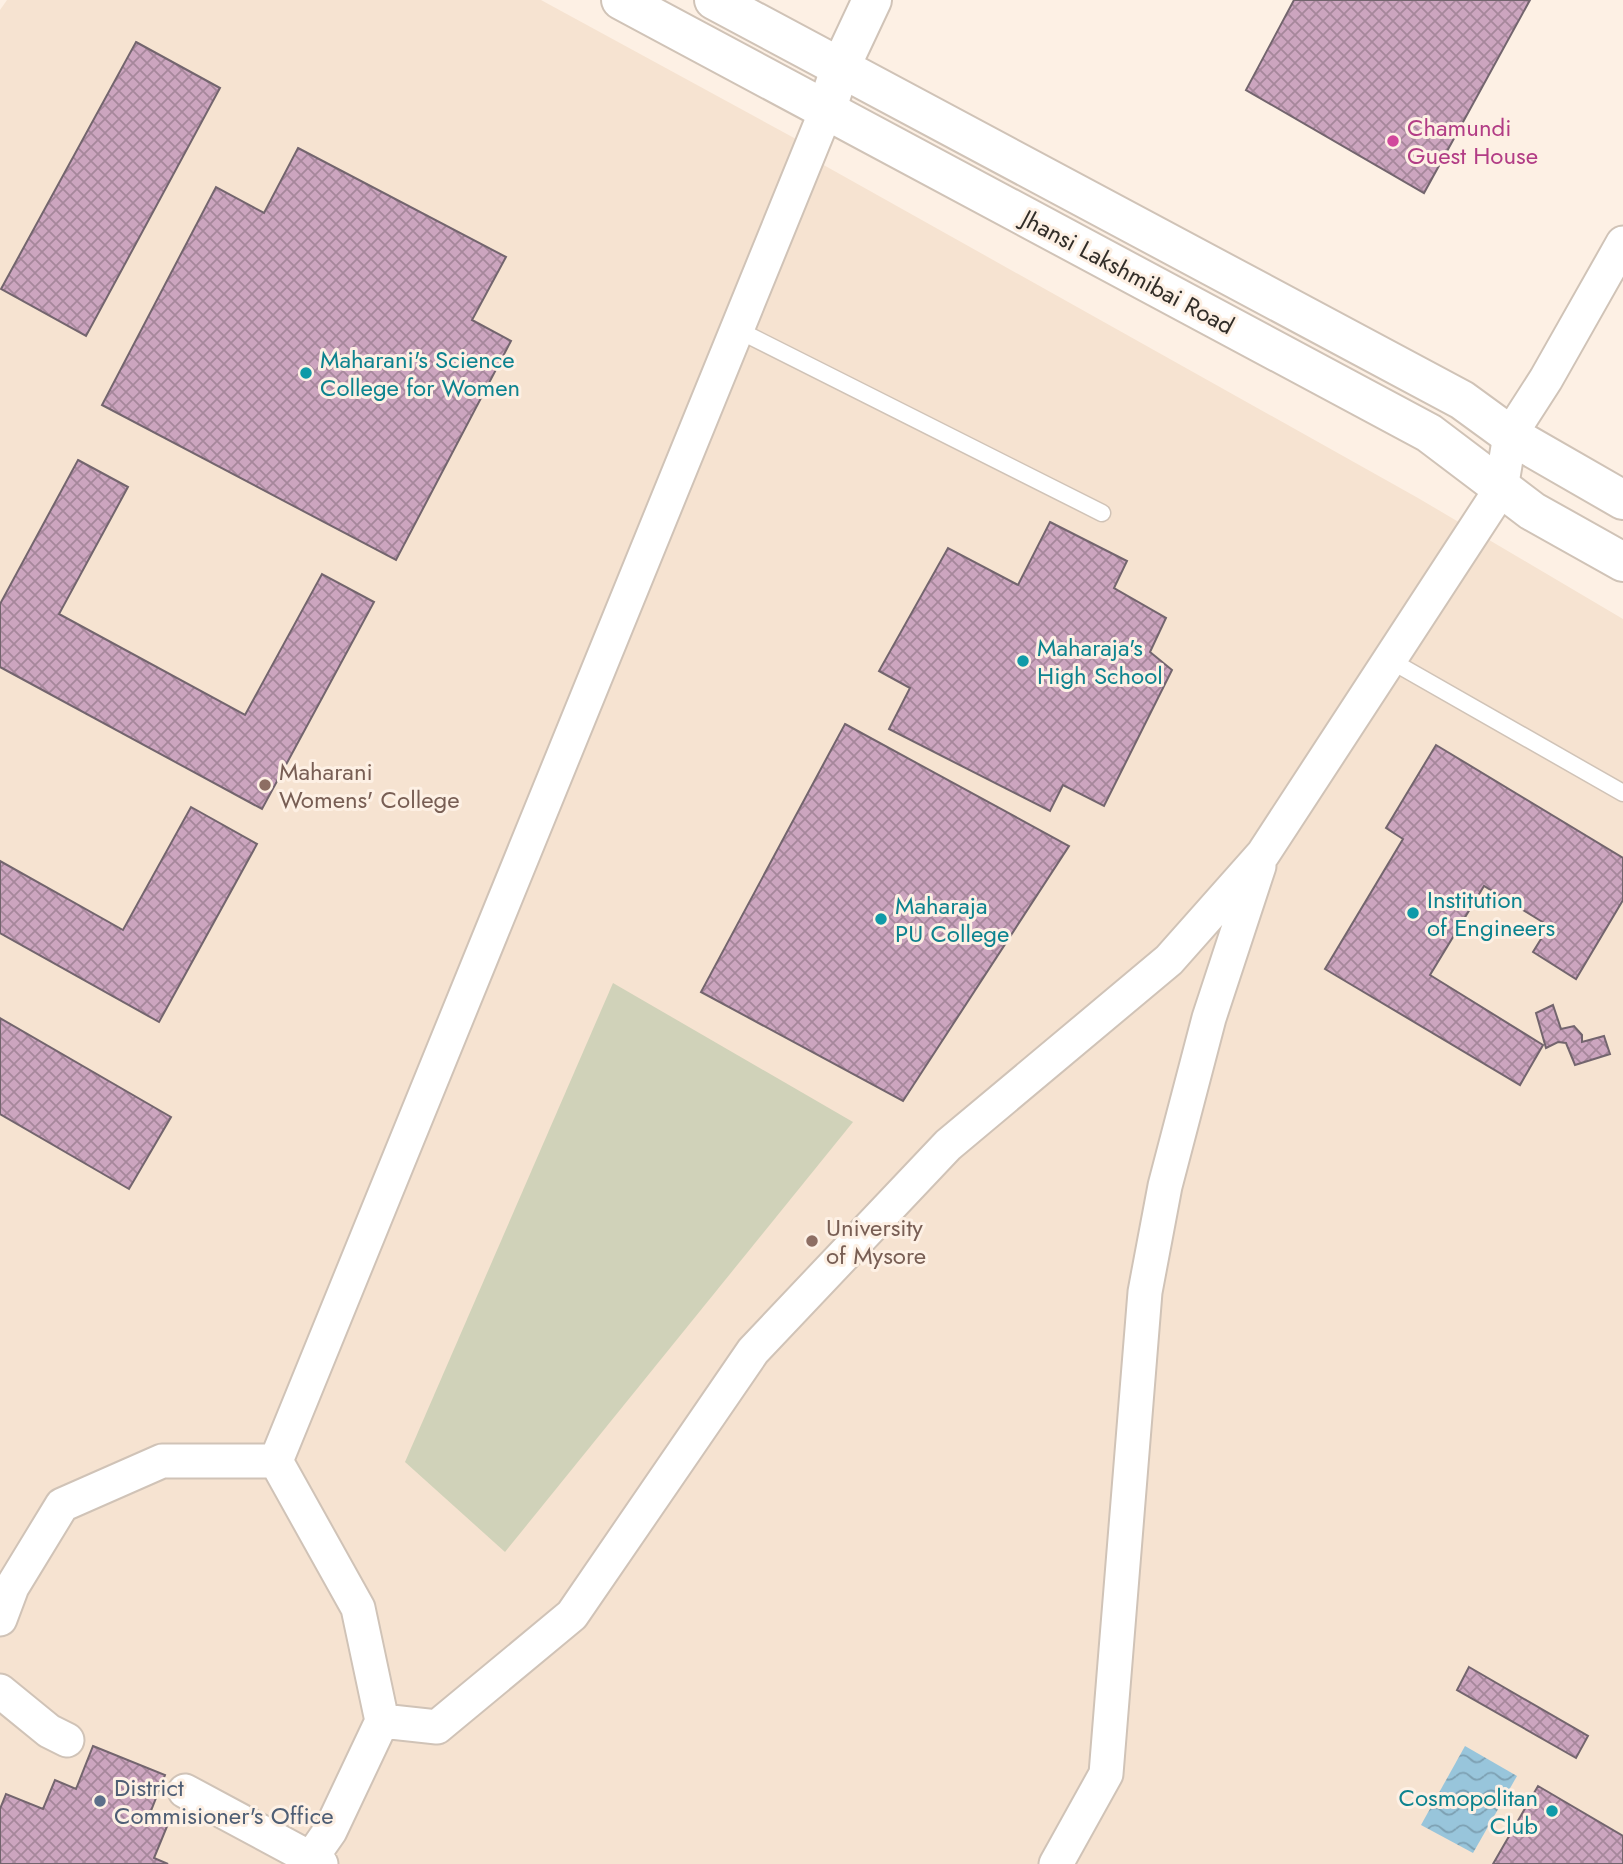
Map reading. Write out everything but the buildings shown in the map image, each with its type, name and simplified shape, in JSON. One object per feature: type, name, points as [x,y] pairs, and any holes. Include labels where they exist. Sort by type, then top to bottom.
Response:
[{"type":"main road","name":"Jhansi Lakshmibai Road","points":[[621,0],[1429,433],[1532,511],[1623,562]]},
{"type":"main road","name":"Jhansi Lakshmibai Road","points":[[714,0],[841,65],[1462,400],[1510,435],[1623,500]]},
{"type":"main road","points":[[826,111],[841,65],[872,0]]},
{"type":"street","points":[[276,1461],[826,111]]},
{"type":"street","points":[[382,1721],[437,1727],[572,1615],[753,1351],[948,1145],[1169,960],[1263,854],[1501,489],[1510,435],[1546,379],[1623,243]]},
{"type":"street","points":[[1056,1864],[1106,1774],[1145,1292],[1165,1186],[1205,1031],[1263,854]]},
{"type":"street","points":[[0,1619],[6,1584],[62,1505],[162,1461],[276,1461]]},
{"type":"street","points":[[185,1791],[312,1862],[330,1831],[382,1721],[358,1608],[276,1461]]},
{"type":"street","points":[[0,1691],[49,1731],[67,1740]]},
{"type":"lane","points":[[738,330],[1102,513]]},
{"type":"lane","points":[[1388,659],[1623,793]]},
{"type":"shaded area","name":"University of Mysore","points":[[7,0],[541,0],[807,145],[804,154],[1418,498],[1623,619],[1623,1864],[0,1864],[0,10]]},
{"type":"green space","points":[[613,983],[853,1122],[505,1552],[405,1462]]},
{"type":"water","points":[[1465,1746],[1517,1776],[1473,1853],[1421,1825]]},
{"type":"place","name":"Chamundi Guest House","points":[[1393,141]]},
{"type":"place","name":"Maharani's Science College for Women","points":[[306,373]]},
{"type":"place","name":"Maharaja's High School","points":[[1023,661]]},
{"type":"place","name":"Maharani Womens' College","points":[[265,785]]},
{"type":"place","name":"Institution of Engineers","points":[[1413,913]]},
{"type":"place","name":"Maharaja PU College","points":[[881,919]]},
{"type":"place","name":"University of Mysore","points":[[812,1241]]},
{"type":"place","name":"District Commisioner's Office","points":[[100,1801]]},
{"type":"place","name":"Cosmopolitan Club","points":[[1552,1811]]}]
